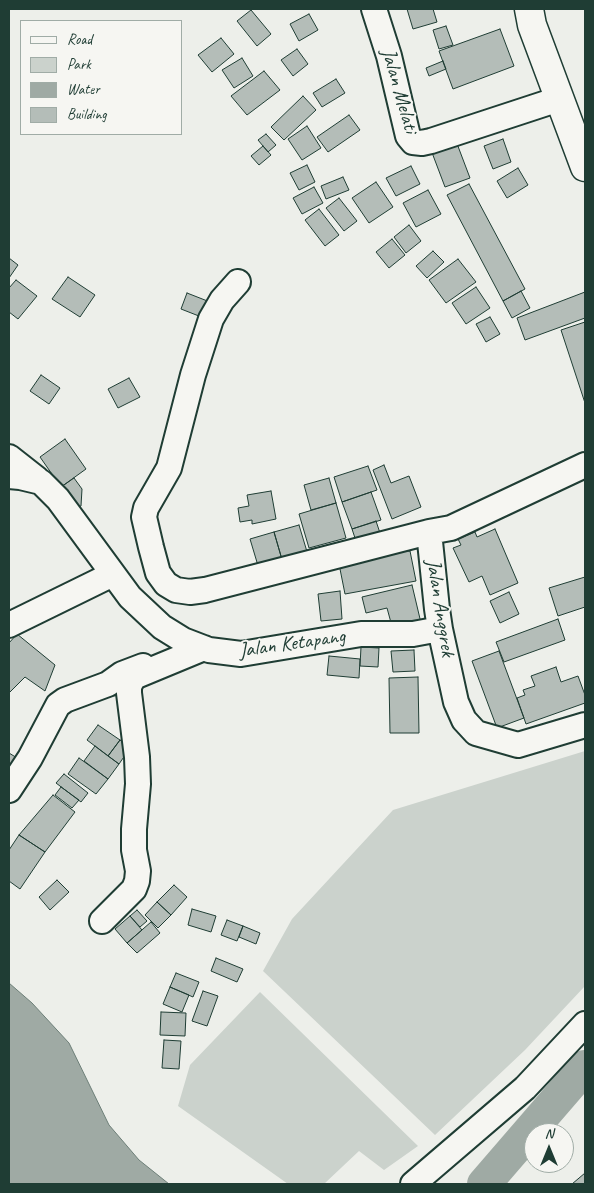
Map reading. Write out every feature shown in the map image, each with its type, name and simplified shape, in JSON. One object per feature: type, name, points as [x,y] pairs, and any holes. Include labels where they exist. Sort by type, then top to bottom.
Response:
[{"type":"main road","points":[[528,9],[532,25],[585,167]]},
{"type":"street","name":"Jalan Melati","points":[[374,9],[389,56],[408,136],[413,142],[431,141],[559,99]]},
{"type":"street","points":[[238,282],[222,300],[211,319],[193,375],[169,468],[146,508],[144,517],[158,574],[166,584],[176,590],[190,592],[205,590],[429,532]]},
{"type":"street","name":"Jalan Ketapang","points":[[9,457],[41,482],[58,499],[130,597],[162,627],[183,640],[200,646],[241,654],[361,634],[413,634],[440,630]]},
{"type":"street","name":"Jalan Anggrek","points":[[585,465],[451,528],[429,532],[440,630],[456,702],[464,720],[476,734],[518,745],[585,725]]},
{"type":"street","points":[[9,476],[20,476],[41,482]]},
{"type":"street","points":[[9,625],[113,574]]},
{"type":"street","points":[[9,790],[30,758],[58,705],[65,700],[108,684],[122,674],[200,646]]},
{"type":"street","points":[[102,921],[134,889],[138,881],[134,850],[134,829],[138,757],[129,686],[134,677],[200,646]]},
{"type":"street","points":[[413,1184],[525,1088],[585,1024]]},
{"type":"green space","points":[[585,751],[585,986],[525,1050],[435,1135],[263,971],[292,919],[393,810]]},
{"type":"green space","points":[[260,992],[418,1146],[384,1170],[359,1151],[324,1184],[288,1184],[178,1106],[190,1065]]},
{"type":"water","points":[[9,983],[32,1003],[69,1043],[109,1125],[139,1160],[169,1184],[9,1184]]},
{"type":"building","points":[[407,9],[433,9],[437,22],[413,29]]},
{"type":"building","points":[[251,10],[271,34],[257,46],[237,21]]},
{"type":"building","points":[[309,14],[318,30],[299,41],[290,24]]},
{"type":"building","points":[[446,26],[453,45],[439,49],[433,30]]},
{"type":"building","points":[[500,29],[514,66],[453,89],[439,51]]},
{"type":"building","points":[[221,38],[234,54],[212,72],[198,55]]},
{"type":"building","points":[[297,49],[308,64],[293,76],[281,60]]},
{"type":"building","points":[[242,58],[253,76],[234,88],[222,70]]},
{"type":"building","points":[[443,61],[446,69],[429,76],[426,68]]},
{"type":"building","points":[[264,71],[280,90],[247,115],[231,96]]},
{"type":"building","points":[[336,79],[345,93],[322,107],[313,93]]},
{"type":"building","points":[[303,96],[316,110],[284,140],[271,127]]},
{"type":"building","points":[[349,115],[360,130],[328,152],[317,137]]},
{"type":"building","points":[[307,126],[321,148],[302,160],[288,139]]},
{"type":"building","points":[[266,134],[276,145],[268,152],[258,140]]},
{"type":"building","points":[[503,139],[511,162],[493,169],[484,146]]},
{"type":"building","points":[[456,141],[470,178],[445,187],[431,150]]},
{"type":"building","points":[[263,146],[271,155],[259,165],[251,156]]},
{"type":"building","points":[[307,165],[315,182],[299,190],[290,173]]},
{"type":"building","points":[[411,166],[420,184],[396,196],[386,178]]},
{"type":"building","points":[[518,168],[528,185],[507,198],[497,181]]},
{"type":"building","points":[[343,177],[349,190],[326,199],[321,186]]},
{"type":"building","points":[[376,182],[393,207],[369,223],[352,198]]},
{"type":"building","points":[[469,184],[525,289],[503,301],[447,195]]},
{"type":"building","points":[[314,187],[323,203],[302,214],[293,198]]},
{"type":"building","points":[[428,190],[441,214],[416,227],[403,203]]},
{"type":"building","points":[[339,198],[357,221],[344,231],[326,208]]},
{"type":"building","points":[[319,209],[339,235],[325,246],[305,220]]},
{"type":"building","points":[[409,225],[421,241],[406,253],[394,237]]},
{"type":"building","points":[[392,239],[405,255],[389,268],[376,252]]},
{"type":"building","points":[[433,251],[444,262],[427,278],[416,266]]},
{"type":"building","points":[[9,258],[18,265],[9,278]]},
{"type":"building","points":[[458,259],[476,282],[446,303],[429,280]]},
{"type":"building","points":[[68,277],[95,295],[80,317],[52,299]]},
{"type":"building","points":[[16,280],[37,296],[18,319],[9,312],[9,288]]},
{"type":"building","points":[[476,287],[490,308],[466,324],[452,303]]},
{"type":"building","points":[[521,291],[530,308],[512,318],[503,301]]},
{"type":"building","points":[[585,292],[585,318],[525,340],[517,318]]},
{"type":"building","points":[[187,293],[210,302],[204,318],[181,309]]},
{"type":"building","points":[[490,317],[500,334],[486,342],[476,324]]},
{"type":"building","points":[[585,322],[585,403],[561,330]]},
{"type":"building","points":[[41,375],[60,388],[49,404],[30,391]]},
{"type":"building","points":[[129,378],[140,397],[118,408],[108,389]]},
{"type":"building","points":[[65,439],[86,469],[61,487],[40,457]]},
{"type":"building","points":[[384,465],[391,483],[409,476],[421,507],[392,519],[373,470]]},
{"type":"building","points":[[368,466],[377,490],[342,502],[334,477]]},
{"type":"building","points":[[74,478],[82,489],[81,506],[76,508],[61,487]]},
{"type":"building","points":[[329,478],[336,503],[311,510],[304,485]]},
{"type":"building","points":[[271,491],[276,519],[252,524],[252,520],[240,522],[238,508],[249,506],[247,495]]},
{"type":"building","points":[[371,492],[381,520],[352,529],[342,502]]},
{"type":"building","points":[[336,503],[346,538],[309,548],[299,514]]},
{"type":"building","points":[[376,521],[381,536],[357,544],[352,529]]},
{"type":"building","points":[[299,525],[308,555],[283,563],[274,532]]},
{"type":"building","points":[[495,529],[518,583],[490,595],[482,576],[469,582],[453,548],[461,545],[458,539],[475,532],[477,537]]},
{"type":"building","points":[[274,532],[283,563],[259,569],[250,539]]},
{"type":"building","points":[[407,548],[410,551],[416,581],[345,594],[339,564]]},
{"type":"building","points":[[585,577],[585,607],[558,616],[549,588]]},
{"type":"building","points":[[412,585],[421,623],[393,630],[387,608],[366,613],[362,597]]},
{"type":"building","points":[[340,591],[342,619],[321,621],[318,594]]},
{"type":"building","points":[[509,592],[519,614],[500,623],[490,601]]},
{"type":"building","points":[[558,619],[565,640],[504,662],[496,642]]},
{"type":"building","points":[[17,634],[55,665],[45,691],[25,677],[9,693],[9,643]]},
{"type":"building","points":[[361,647],[379,648],[378,667],[360,666]]},
{"type":"building","points":[[414,650],[415,671],[393,672],[391,651]]},
{"type":"building","points":[[499,651],[524,718],[497,728],[472,661]]},
{"type":"building","points":[[329,656],[360,659],[359,678],[327,675]]},
{"type":"building","points":[[556,667],[561,682],[578,676],[585,695],[585,703],[526,724],[517,698],[525,695],[523,690],[535,686],[531,676]]},
{"type":"building","points":[[418,677],[419,733],[390,733],[389,678]]},
{"type":"building","points":[[98,725],[120,740],[108,756],[87,740]]},
{"type":"building","points":[[120,740],[130,748],[119,764],[108,756]]},
{"type":"building","points":[[95,746],[119,764],[108,779],[84,761]]},
{"type":"building","points":[[9,753],[22,761],[9,781]]},
{"type":"building","points":[[79,758],[108,779],[96,794],[68,774]]},
{"type":"building","points":[[64,774],[88,793],[81,802],[56,783]]},
{"type":"building","points":[[61,787],[79,800],[72,808],[55,795]]},
{"type":"building","points":[[53,795],[75,812],[45,852],[19,835]]},
{"type":"building","points":[[19,835],[45,852],[20,889],[9,881],[9,850]]},
{"type":"building","points":[[57,880],[69,892],[50,910],[39,897]]},
{"type":"building","points":[[174,885],[187,897],[171,915],[157,902]]},
{"type":"building","points":[[157,902],[171,915],[158,928],[145,915]]},
{"type":"building","points":[[192,909],[216,916],[211,932],[188,925]]},
{"type":"building","points":[[137,910],[147,921],[140,927],[130,916]]},
{"type":"building","points":[[130,916],[142,930],[127,943],[115,929]]},
{"type":"building","points":[[227,920],[243,926],[237,941],[221,935]]},
{"type":"building","points":[[151,922],[160,933],[137,953],[127,943]]},
{"type":"building","points":[[243,926],[260,933],[256,944],[239,937]]},
{"type":"building","points":[[216,958],[243,969],[237,982],[211,971]]},
{"type":"building","points":[[176,973],[199,982],[193,997],[170,987]]},
{"type":"building","points":[[170,987],[189,995],[182,1012],[163,1004]]},
{"type":"building","points":[[203,991],[218,996],[207,1026],[192,1021]]},
{"type":"building","points":[[161,1012],[186,1013],[185,1036],[160,1035]]},
{"type":"building","points":[[164,1040],[181,1041],[179,1069],[162,1068]]},
{"type":"building","points":[[585,1173],[585,1184],[572,1184]]},
{"type":"waterway","points":[[484,1184],[585,1067]]}]
